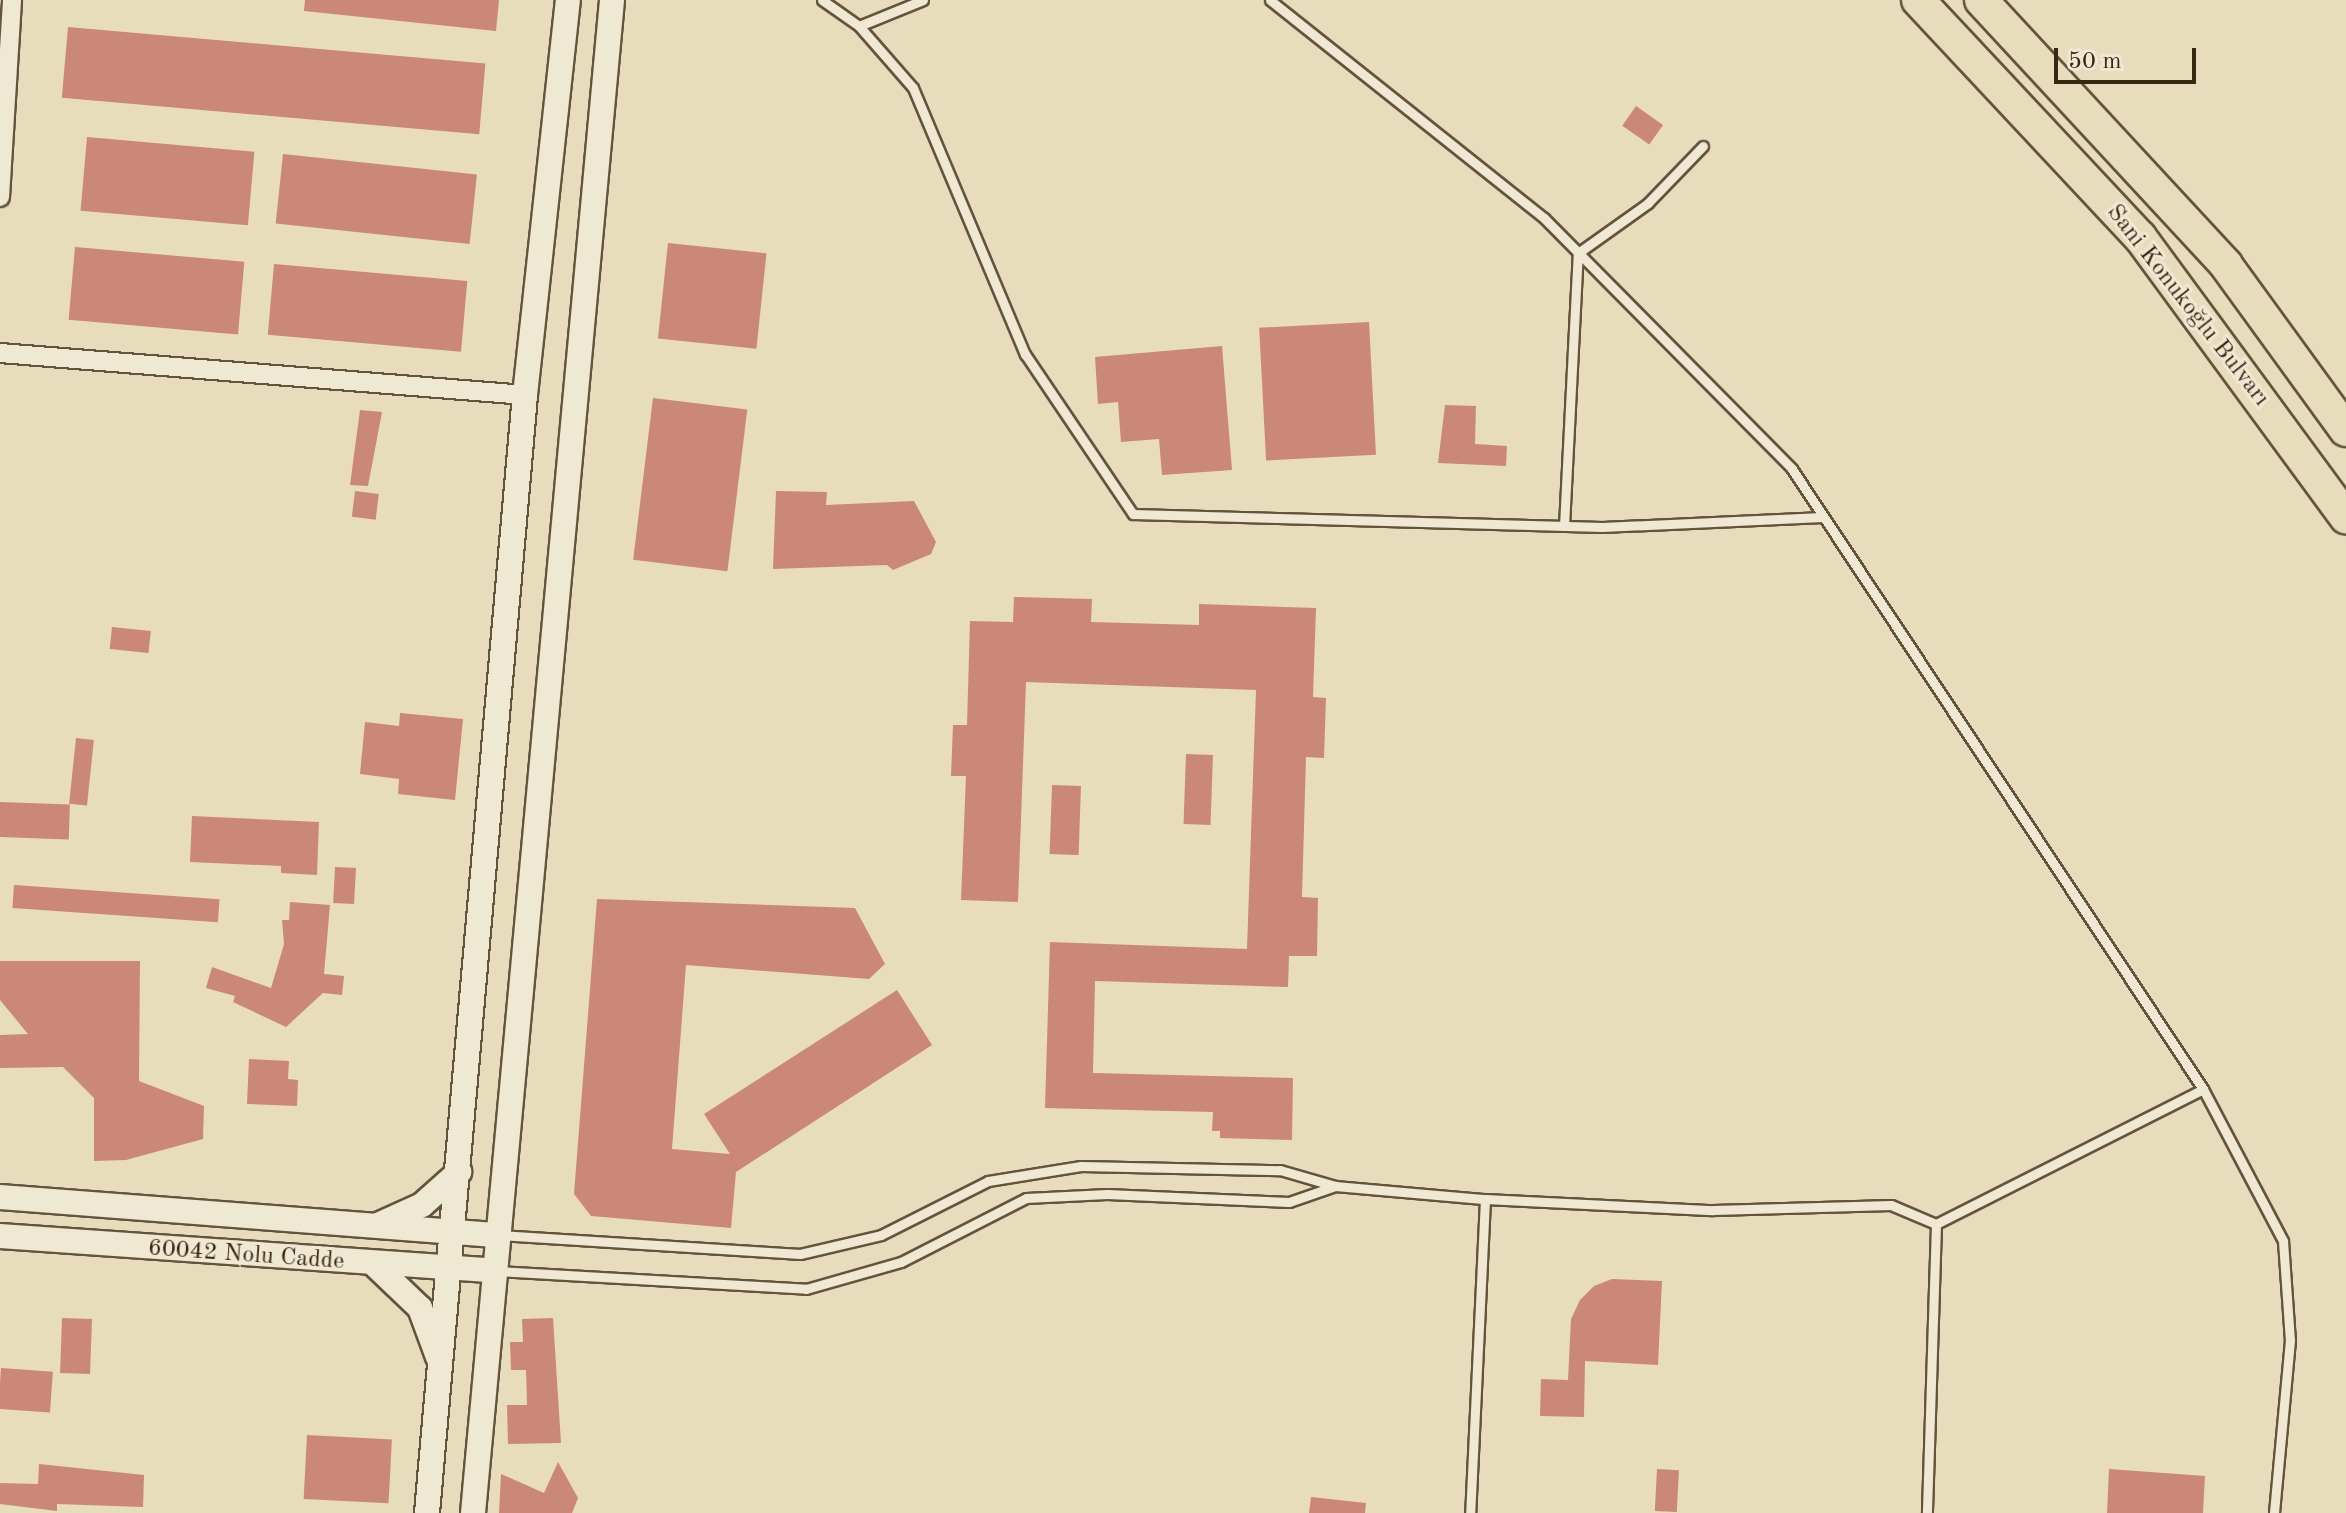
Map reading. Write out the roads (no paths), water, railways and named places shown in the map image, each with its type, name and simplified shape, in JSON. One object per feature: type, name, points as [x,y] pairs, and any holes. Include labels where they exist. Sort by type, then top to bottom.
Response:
[{"type":"highway","name":"Sani Konukoğlu Bulvarı","points":[[1918,0],[2140,237],[2346,517]]},
{"type":"highway","name":"Sani Konukoğlu Bulvarı","points":[[1981,0],[2226,265],[2346,430]]},
{"type":"main road","points":[[427,1513],[525,395],[568,0]]},
{"type":"main road","points":[[473,1513],[495,1235],[612,0]]},
{"type":"main road","points":[[375,1226],[422,1205],[459,1172]]},
{"type":"main road","points":[[0,1197],[495,1235]]},
{"type":"main road","name":"60042 Nolu Cadde","points":[[0,1236],[376,1266],[492,1270]]},
{"type":"main road","points":[[376,1266],[420,1308],[441,1366]]},
{"type":"street","points":[[0,197],[12,0]]},
{"type":"street","points":[[0,353],[525,395]]},
{"type":"lane","points":[[822,0],[859,26],[913,88],[1025,354],[1133,514],[1564,526],[1823,517]]},
{"type":"lane","points":[[859,26],[923,0]]},
{"type":"lane","points":[[1270,0],[1544,218],[1792,469],[2203,1089],[2283,1241],[2290,1340],[2274,1513]]},
{"type":"lane","points":[[1578,253],[1648,203],[1703,146]]},
{"type":"lane","points":[[1564,526],[1578,253]]},
{"type":"lane","points":[[495,1235],[800,1254],[881,1235],[988,1181],[1081,1166],[1280,1170],[1335,1186],[1485,1199],[1713,1210],[1891,1205],[1936,1224],[2203,1089]]},
{"type":"lane","points":[[492,1270],[806,1289],[901,1262],[1026,1198],[1107,1194],[1289,1202],[1335,1186]]},
{"type":"lane","points":[[1470,1513],[1485,1199]]},
{"type":"lane","points":[[1927,1513],[1936,1224]]}]
